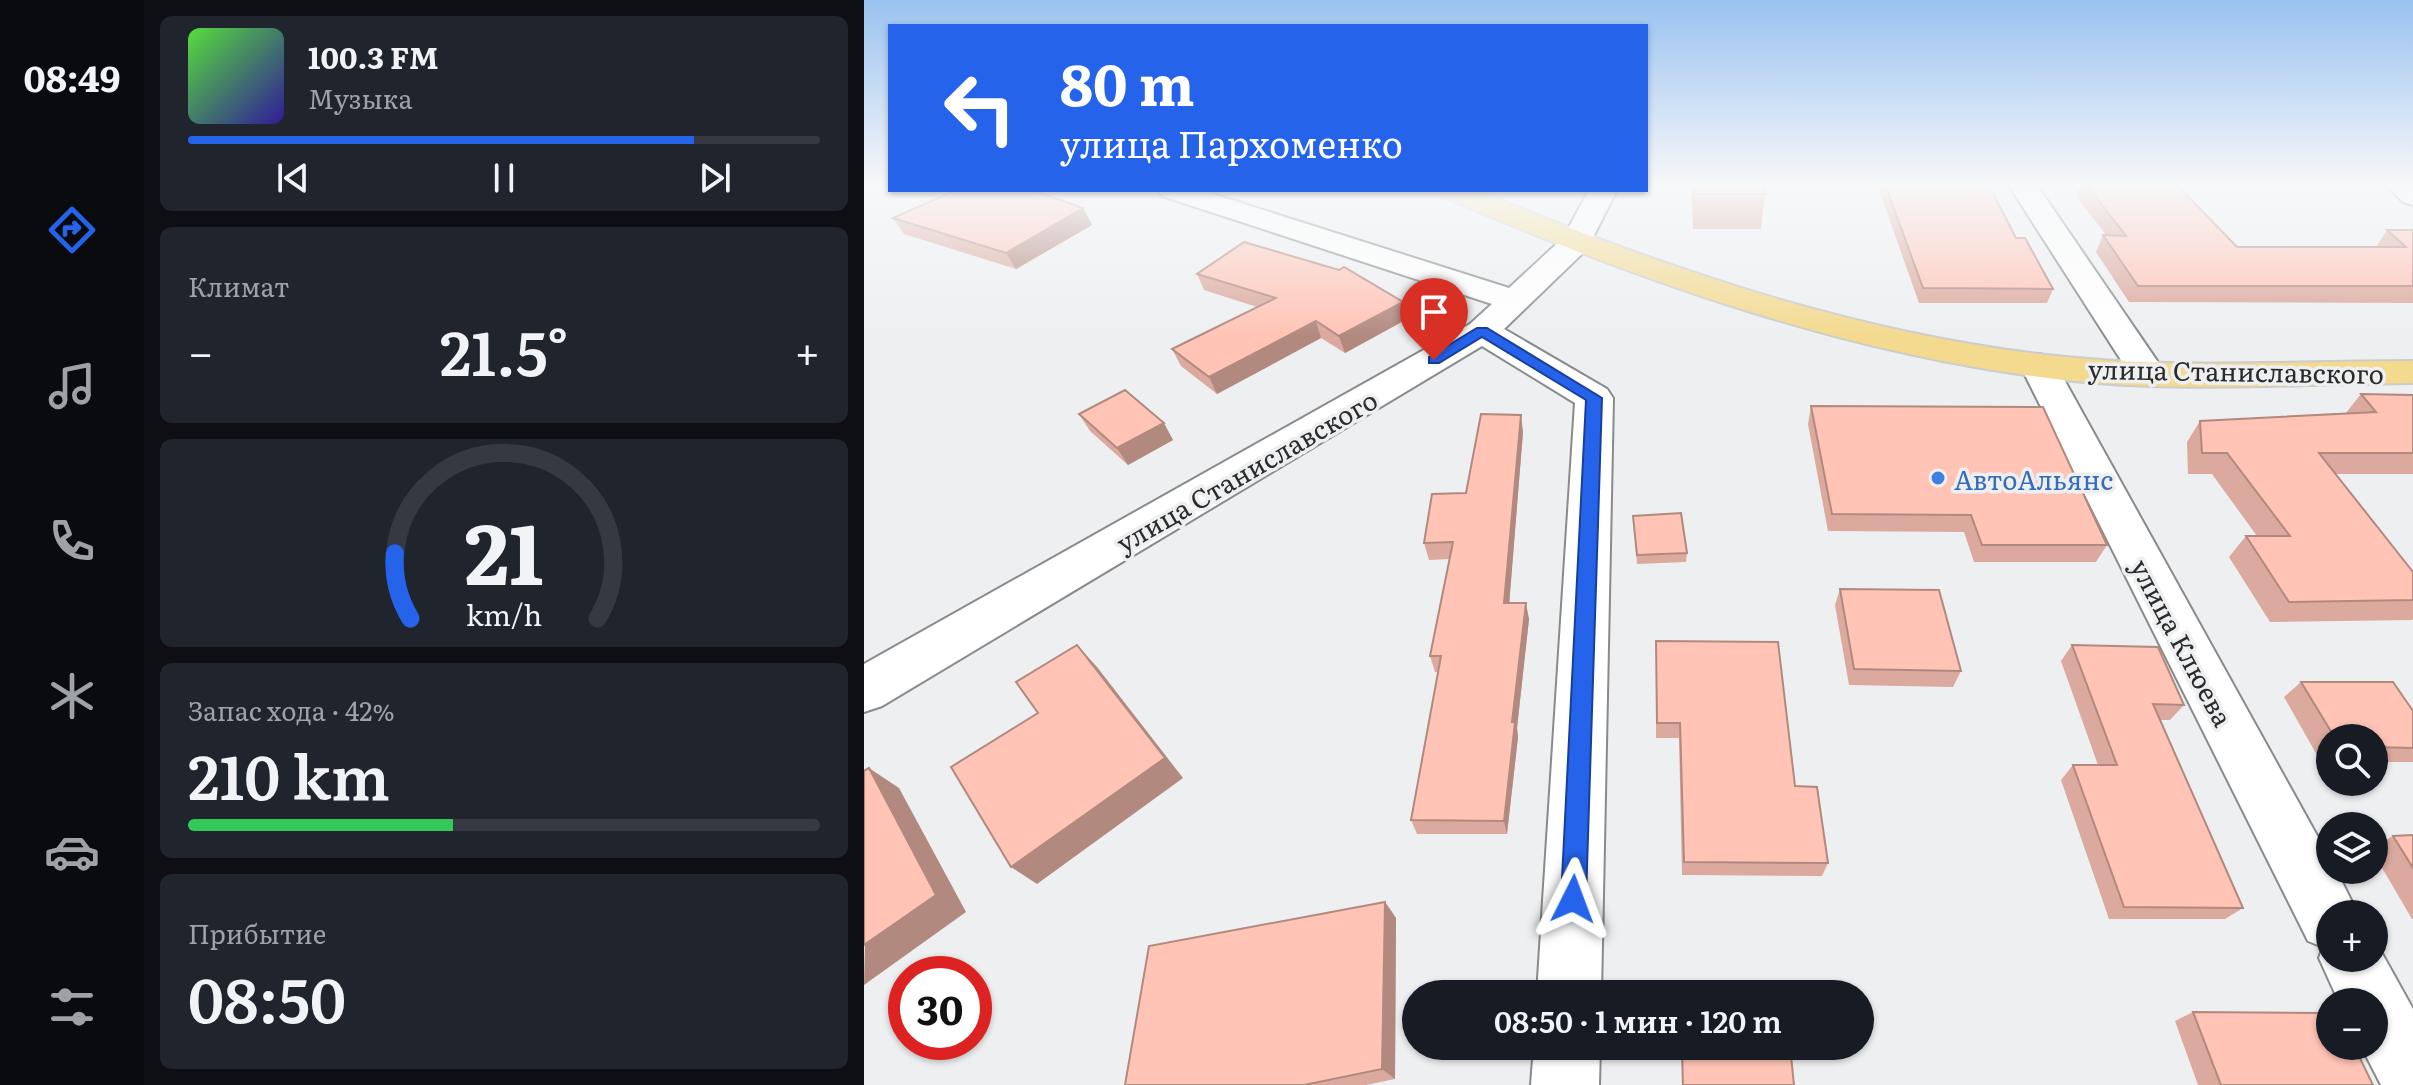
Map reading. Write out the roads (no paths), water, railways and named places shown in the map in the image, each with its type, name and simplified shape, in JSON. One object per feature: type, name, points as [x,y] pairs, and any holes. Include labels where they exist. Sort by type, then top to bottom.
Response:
[{"type":"main road","points":[[1556,235],[1576,243]]},
{"type":"main road","name":"улица Станиславского","points":[[1576,243],[1875,338],[2038,365],[2148,374],[2413,372]]},
{"type":"street","points":[[1307,235],[1451,282],[1499,315],[1594,398],[1570,980]]},
{"type":"street","points":[[1576,243],[1580,235]]},
{"type":"street","points":[[2056,235],[2148,374]]},
{"type":"street","name":"улица Станиславского","points":[[864,690],[1499,315],[1576,243]]},
{"type":"street","name":"улица Клюева","points":[[2038,365],[2320,900]]},
{"type":"street","points":[[2388,1029],[2413,1076]]},
{"type":"street","points":[[1565,1085],[1566,1060]]},
{"type":"place","name":"АвтоАльянс","points":[[1938,478]]}]
